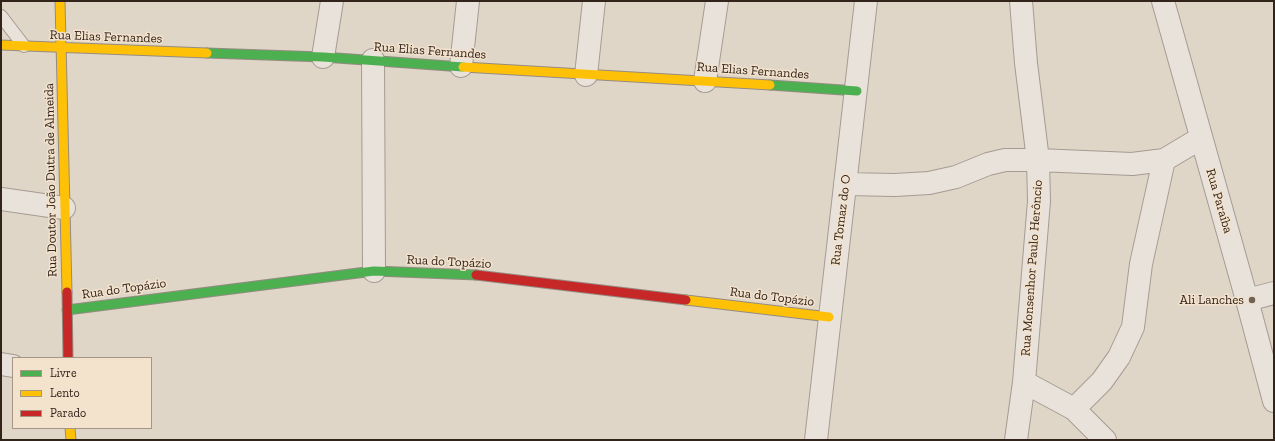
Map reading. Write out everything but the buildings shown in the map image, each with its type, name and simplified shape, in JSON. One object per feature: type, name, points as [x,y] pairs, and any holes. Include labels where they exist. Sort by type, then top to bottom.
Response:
[{"type":"street","name":"Rua Doutor João Dutra de Almeida","points":[[60,1],[68,357]]},
{"type":"street","points":[[323,57],[332,1]]},
{"type":"street","points":[[460,66],[468,1]]},
{"type":"street","points":[[586,75],[594,1]]},
{"type":"street","points":[[705,81],[717,1]]},
{"type":"street","name":"Rua Tomaz do O","points":[[816,440],[829,317],[857,91],[866,1]]},
{"type":"street","name":"Rua Monsenhor Paulo Herôncio","points":[[1016,440],[1024,382],[1039,201],[1038,160],[1026,64],[1021,1]]},
{"type":"street","name":"Rua Paraíba","points":[[1163,1],[1274,401]]},
{"type":"street","name":"Rua Elias Fernandes","points":[[1,45],[323,57],[586,75],[857,91]]},
{"type":"street","points":[[373,60],[374,271]]},
{"type":"street","points":[[845,184],[896,185],[930,183],[956,177],[988,164],[1005,160],[1132,164],[1164,160],[1201,138]]},
{"type":"street","points":[[1074,409],[1102,380],[1119,357],[1133,327],[1141,264],[1164,160]]},
{"type":"street","points":[[1,199],[64,208]]},
{"type":"street","name":"Rua do Topázio","points":[[67,310],[374,271],[472,274],[829,317]]},
{"type":"street","points":[[1247,300],[1274,293]]},
{"type":"street","points":[[1,364],[12,366]]},
{"type":"street","points":[[1024,382],[1074,409],[1105,440]]},
{"type":"street","points":[[70,429],[71,440]]},
{"type":"lane","points":[[1,16],[24,46]]},
{"type":"traffic: fast","points":[[207,53],[323,57],[463,67]]},
{"type":"traffic: fast","points":[[770,85],[857,91]]},
{"type":"traffic: fast","points":[[67,310],[374,271],[476,275]]},
{"type":"traffic: slow","points":[[60,1],[67,292]]},
{"type":"traffic: slow","points":[[1,45],[207,53]]},
{"type":"traffic: slow","points":[[463,67],[770,85]]},
{"type":"traffic: slow","points":[[686,300],[829,317]]},
{"type":"traffic: slow","points":[[70,429],[71,440]]},
{"type":"traffic: jam","points":[[476,275],[686,300]]},
{"type":"traffic: jam","points":[[67,292],[68,357]]},
{"type":"place","name":"Ali Lanches","points":[[1252,300]]}]
